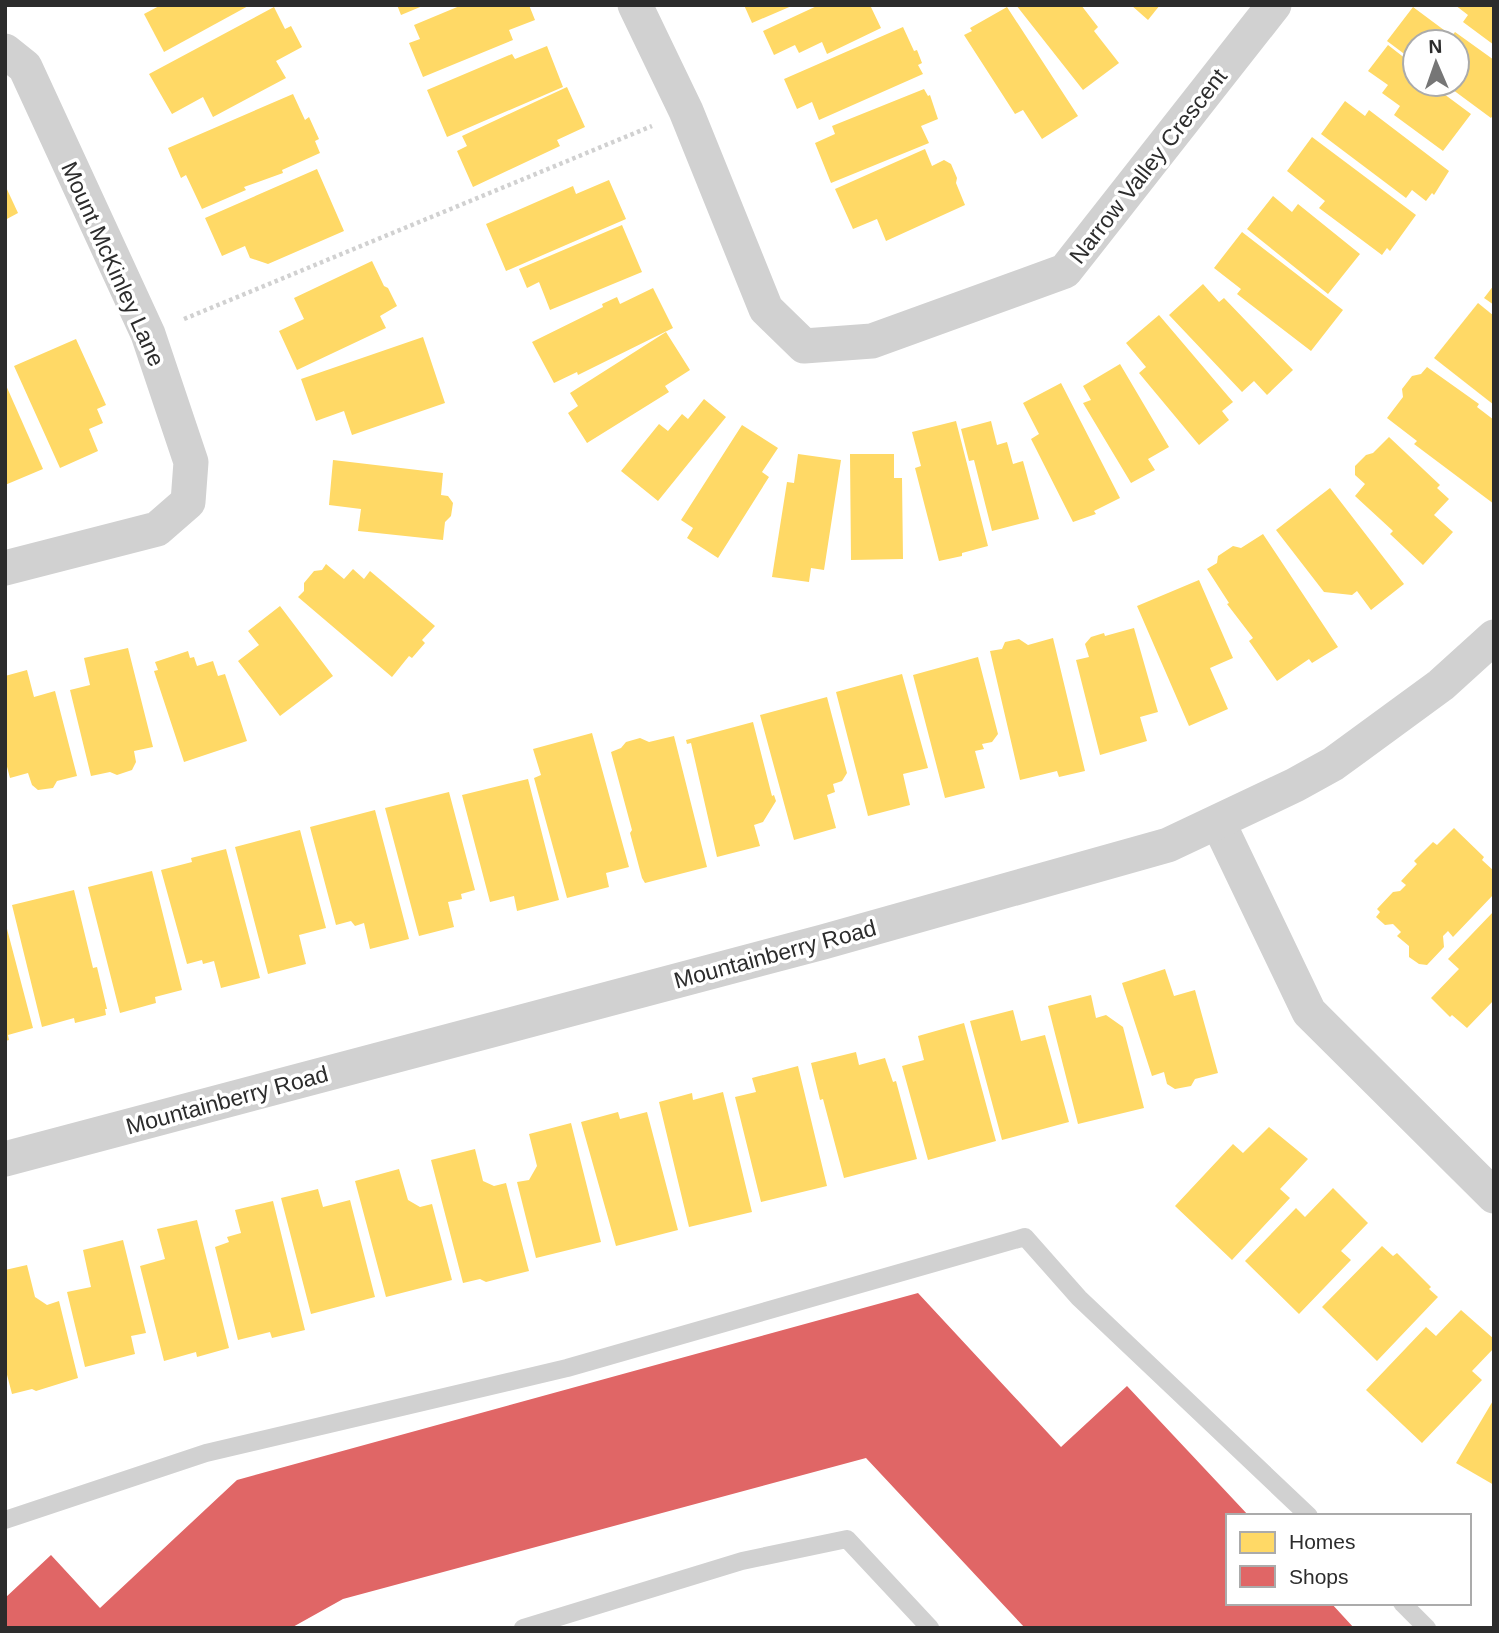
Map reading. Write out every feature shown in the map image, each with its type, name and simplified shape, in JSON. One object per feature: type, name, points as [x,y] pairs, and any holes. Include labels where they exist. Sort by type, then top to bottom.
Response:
[{"type":"street","name":"Narrow Valley Crescent","points":[[635,5],[686,111],[766,309],[804,346],[872,341],[1065,271],[1274,5]]},
{"type":"street","name":"Mount McKinley Lane","points":[[5,51],[25,67],[148,334],[191,462],[188,502],[157,529],[5,568]]},
{"type":"street","name":"Mountainberry Road","points":[[5,1159],[1168,845],[1333,764],[1441,685],[1494,637]]},
{"type":"street","points":[[1218,822],[1309,1012],[1494,1196]]},
{"type":"lane","points":[[5,1520],[206,1453],[568,1368],[1025,1237],[1079,1298],[1307,1514]]},
{"type":"lane","points":[[523,1628],[742,1561],[847,1539],[930,1628]]},
{"type":"lane","points":[[1404,1605],[1427,1628]]},
{"type":"path","points":[[148,334],[686,111]]},
{"type":"building: Homes","points":[[161,5],[250,5],[164,52],[144,14]]},
{"type":"building: Homes","points":[[397,5],[425,5],[401,15]]},
{"type":"building: Homes","points":[[462,5],[529,5],[535,20],[509,30],[513,40],[423,77],[409,43],[420,39],[414,25]]},
{"type":"building: Homes","points":[[744,5],[794,5],[752,23]]},
{"type":"building: Homes","points":[[819,5],[870,5],[881,28],[827,54],[822,42],[799,53],[795,45],[774,55],[763,31]]},
{"type":"building: Homes","points":[[1016,5],[1081,5],[1098,27],[1094,31],[1119,63],[1083,90]]},
{"type":"building: Homes","points":[[1131,5],[1160,5],[1148,20]]},
{"type":"building: Homes","points":[[1455,5],[1494,5],[1494,45],[1463,22],[1468,15]]},
{"type":"building: Homes","points":[[274,7],[285,29],[291,26],[302,47],[276,61],[286,78],[213,117],[203,97],[172,114],[149,74]]},
{"type":"building: Homes","points":[[1007,7],[1078,116],[1042,139],[1023,110],[1015,114],[964,35],[972,31],[970,28]]},
{"type":"building: Homes","points":[[1413,7],[1441,28],[1401,28],[1401,52],[1387,41]]},
{"type":"building: Homes","points":[[903,27],[914,51],[917,50],[922,63],[918,65],[923,74],[819,120],[812,102],[797,109],[784,79]]},
{"type":"building: Homes","points":[[1471,43],[1494,60],[1494,114],[1491,118],[1464,98],[1471,98]]},
{"type":"building: Homes","points":[[1388,45],[1401,55],[1401,98],[1449,98],[1471,114],[1443,151],[1394,115],[1400,106],[1382,93],[1388,85],[1368,71]]},
{"type":"building: Homes","points":[[547,46],[563,87],[447,137],[427,90],[512,54],[515,59]]},
{"type":"building: Homes","points":[[567,87],[585,127],[557,140],[560,146],[473,187],[457,151],[467,146],[462,136]]},
{"type":"building: Homes","points":[[924,89],[928,96],[930,95],[938,119],[921,126],[929,143],[831,183],[815,143],[835,134],[832,126]]},
{"type":"building: Homes","points":[[293,94],[305,120],[309,117],[319,139],[315,141],[320,153],[282,170],[283,173],[244,187],[246,190],[202,209],[186,175],[181,178],[168,148]]},
{"type":"building: Homes","points":[[1345,101],[1365,116],[1369,110],[1449,171],[1434,195],[1432,193],[1426,201],[1412,190],[1406,198],[1321,134]]},
{"type":"building: Homes","points":[[1312,137],[1416,215],[1390,251],[1387,248],[1382,255],[1319,208],[1325,201],[1287,171]]},
{"type":"building: Homes","points":[[925,149],[932,166],[944,160],[951,164],[965,205],[886,241],[877,219],[853,229],[835,189]]},
{"type":"building: Homes","points":[[317,169],[344,231],[268,264],[250,258],[245,246],[222,256],[205,218]]},
{"type":"building: Homes","points":[[609,180],[626,219],[506,271],[486,224],[573,186],[576,194]]},
{"type":"building: Homes","points":[[5,185],[18,213],[5,220]]},
{"type":"building: Homes","points":[[1273,196],[1292,212],[1298,204],[1360,254],[1328,294],[1247,229]]},
{"type":"building: Homes","points":[[622,225],[642,272],[550,310],[539,282],[527,288],[519,269]]},
{"type":"building: Homes","points":[[1242,232],[1343,310],[1311,351],[1237,294],[1241,289],[1214,268]]},
{"type":"building: Homes","points":[[372,261],[397,306],[380,316],[386,328],[297,370],[279,331],[304,319],[294,298]]},
{"type":"building: Homes","points":[[1203,284],[1219,302],[1224,298],[1293,370],[1267,395],[1254,381],[1242,392],[1169,315]]},
{"type":"building: Homes","points":[[1494,285],[1494,305],[1484,298]]},
{"type":"building: Homes","points":[[653,288],[673,328],[578,375],[577,372],[554,383],[532,342],[603,307],[602,304],[617,297],[620,304]]},
{"type":"building: Homes","points":[[1478,303],[1494,316],[1494,405],[1434,358]]},
{"type":"building: Homes","points":[[1159,315],[1233,402],[1222,411],[1229,420],[1199,445],[1139,373],[1146,367],[1126,343]]},
{"type":"building: Homes","points":[[666,332],[690,370],[665,386],[669,392],[587,443],[568,413],[578,406],[570,393]]},
{"type":"building: Homes","points":[[423,337],[445,403],[352,435],[344,411],[316,421],[301,379]]},
{"type":"building: Homes","points":[[76,339],[106,405],[97,409],[103,423],[89,429],[98,451],[60,468],[14,366]]},
{"type":"building: Homes","points":[[1120,364],[1169,447],[1148,459],[1155,470],[1131,483],[1083,403],[1091,400],[1083,386]]},
{"type":"building: Homes","points":[[1427,367],[1479,404],[1477,407],[1494,420],[1494,504],[1414,444],[1417,441],[1387,418],[1403,397],[1402,389],[1412,376],[1421,374]]},
{"type":"building: Homes","points":[[5,383],[43,469],[5,485]]},
{"type":"building: Homes","points":[[1061,383],[1120,498],[1094,511],[1096,514],[1073,522],[1031,439],[1039,434],[1023,403]]},
{"type":"building: Homes","points":[[704,399],[726,417],[658,501],[621,471],[659,424],[668,431],[682,414],[688,419]]},
{"type":"building: Homes","points":[[956,421],[988,546],[939,561],[915,468],[921,466],[912,432]]},
{"type":"building: Homes","points":[[991,421],[997,445],[1007,442],[1013,464],[1023,461],[1039,519],[992,531],[974,460],[969,461],[961,429]]},
{"type":"building: Homes","points":[[742,425],[778,448],[762,472],[769,477],[718,558],[687,538],[693,528],[681,520]]},
{"type":"building: Homes","points":[[1389,437],[1440,485],[1437,488],[1449,499],[1434,515],[1453,532],[1423,565],[1390,534],[1393,531],[1355,496],[1365,484],[1355,475],[1355,466]]},
{"type":"building: Homes","points":[[798,454],[841,460],[824,570],[811,568],[809,582],[772,577],[787,482],[794,483]]},
{"type":"building: Homes","points":[[850,454],[894,454],[894,478],[902,478],[903,559],[851,560]]},
{"type":"building: Homes","points":[[333,460],[443,473],[441,495],[448,496],[453,503],[451,516],[445,522],[443,540],[358,531],[361,509],[329,505]]},
{"type":"building: Homes","points":[[1330,488],[1404,584],[1371,610],[1357,591],[1352,595],[1324,592],[1276,530]]},
{"type":"building: Homes","points":[[1263,534],[1338,647],[1312,663],[1309,659],[1277,681],[1249,641],[1253,638],[1227,604],[1229,603],[1207,569],[1217,563],[1218,556],[1233,546],[1241,548]]},
{"type":"building: Homes","points":[[326,564],[344,579],[353,569],[364,579],[370,571],[435,626],[422,640],[425,643],[412,658],[409,656],[392,677],[298,597],[304,591],[304,583],[314,571],[322,570]]},
{"type":"building: Homes","points":[[1199,580],[1233,658],[1210,668],[1228,709],[1189,726],[1137,606]]},
{"type":"building: Homes","points":[[280,606],[333,676],[280,716],[238,661],[259,645],[248,631]]},
{"type":"building: Homes","points":[[1134,628],[1158,712],[1140,717],[1147,741],[1100,755],[1076,660],[1089,657],[1085,644],[1091,637]]},
{"type":"building: Homes","points":[[1053,638],[1085,771],[1059,777],[1057,771],[1020,780],[990,651],[1002,649],[1005,642],[1019,639],[1028,645]]},
{"type":"building: Homes","points":[[128,648],[153,747],[134,751],[136,762],[132,770],[117,775],[110,772],[91,776],[70,690],[90,685],[84,658]]},
{"type":"building: Homes","points":[[188,651],[197,666],[213,661],[218,676],[225,674],[247,741],[184,762],[154,671],[158,670],[155,662]]},
{"type":"building: Homes","points":[[978,657],[998,734],[992,742],[982,744],[984,749],[975,751],[985,788],[945,798],[913,675]]},
{"type":"building: Homes","points":[[27,670],[34,697],[55,691],[77,776],[57,781],[53,788],[38,790],[32,785],[28,773],[10,778],[5,759],[5,676]]},
{"type":"building: Homes","points":[[902,674],[928,768],[903,774],[910,805],[868,816],[836,692]]},
{"type":"building: Homes","points":[[827,697],[847,773],[842,781],[833,784],[835,792],[827,795],[836,828],[794,840],[760,715]]},
{"type":"building: Homes","points":[[753,722],[772,796],[774,795],[776,801],[763,822],[754,825],[760,846],[717,857],[691,743],[687,744],[686,740]]},
{"type":"building: Homes","points":[[592,733],[629,867],[606,873],[609,887],[567,898],[534,778],[541,775],[533,749]]},
{"type":"building: Homes","points":[[674,736],[707,867],[645,883],[611,752],[621,748],[626,742],[640,738],[649,742]]},
{"type":"building: Homes","points":[[528,779],[559,900],[517,911],[514,896],[490,902],[462,795]]},
{"type":"building: Homes","points":[[449,792],[475,890],[461,894],[462,899],[448,902],[454,927],[419,936],[385,808]]},
{"type":"building: Homes","points":[[375,810],[409,939],[370,949],[364,923],[355,926],[351,921],[336,925],[310,827]]},
{"type":"building: Homes","points":[[1454,828],[1484,857],[1482,860],[1494,871],[1494,894],[1453,937],[1448,931],[1443,936],[1444,947],[1427,965],[1419,964],[1409,957],[1409,946],[1397,936],[1401,932],[1393,924],[1385,925],[1376,917],[1380,912],[1377,909],[1393,892],[1400,891],[1406,885],[1401,881],[1417,864],[1414,861],[1433,842],[1437,845]]},
{"type":"building: Homes","points":[[300,830],[326,928],[299,935],[306,964],[268,974],[235,847]]},
{"type":"building: Homes","points":[[226,849],[260,978],[221,988],[214,961],[203,964],[202,960],[187,964],[161,870],[192,862],[191,858]]},
{"type":"building: Homes","points":[[152,871],[182,990],[155,997],[156,1003],[120,1013],[88,887]]},
{"type":"building: Homes","points":[[74,890],[93,968],[97,967],[106,1015],[75,1023],[74,1018],[42,1027],[12,905]]},
{"type":"building: Homes","points":[[1494,911],[1494,1000],[1467,1028],[1452,1015],[1450,1017],[1431,998],[1459,969],[1448,959]]},
{"type":"building: Homes","points":[[6,925],[33,1028],[8,1035],[9,1040],[5,1041]]},
{"type":"building: Homes","points":[[1165,969],[1174,996],[1195,990],[1218,1073],[1195,1079],[1191,1086],[1175,1089],[1167,1084],[1164,1072],[1152,1076],[1122,983]]},
{"type":"building: Homes","points":[[1091,995],[1096,1018],[1106,1015],[1123,1027],[1144,1108],[1078,1124],[1048,1006]]},
{"type":"building: Homes","points":[[1013,1010],[1021,1041],[1045,1035],[1069,1122],[1002,1140],[970,1021]]},
{"type":"building: Homes","points":[[964,1023],[996,1141],[928,1160],[902,1066],[924,1060],[918,1036]]},
{"type":"building: Homes","points":[[856,1052],[859,1065],[885,1058],[893,1082],[896,1081],[917,1159],[844,1178],[811,1063]]},
{"type":"building: Homes","points":[[798,1066],[827,1186],[761,1202],[735,1097],[756,1092],[752,1078]]},
{"type":"building: Homes","points":[[723,1092],[752,1212],[689,1227],[659,1102],[692,1093],[693,1100]]},
{"type":"building: Homes","points":[[618,1112],[620,1119],[647,1112],[678,1230],[616,1246],[581,1122]]},
{"type":"building: Homes","points":[[571,1123],[601,1242],[536,1258],[517,1182],[529,1180],[537,1166],[529,1134]]},
{"type":"building: Homes","points":[[1269,1127],[1308,1159],[1280,1189],[1290,1198],[1232,1260],[1175,1206],[1233,1144],[1243,1153]]},
{"type":"building: Homes","points":[[475,1149],[483,1181],[494,1186],[506,1183],[529,1271],[486,1282],[480,1279],[463,1283],[431,1160]]},
{"type":"building: Homes","points":[[399,1169],[408,1200],[420,1207],[432,1204],[452,1280],[386,1297],[355,1181]]},
{"type":"building: Homes","points":[[1333,1188],[1368,1223],[1341,1251],[1351,1260],[1299,1314],[1245,1261],[1296,1208],[1305,1217]]},
{"type":"building: Homes","points":[[318,1189],[323,1207],[350,1200],[375,1297],[311,1314],[281,1198]]},
{"type":"building: Homes","points":[[273,1201],[305,1330],[272,1338],[270,1332],[238,1340],[215,1247],[229,1242],[227,1237],[241,1233],[235,1210]]},
{"type":"building: Homes","points":[[197,1220],[229,1348],[197,1357],[196,1352],[164,1361],[140,1266],[165,1259],[157,1229]]},
{"type":"building: Homes","points":[[123,1240],[146,1333],[131,1336],[135,1354],[85,1367],[67,1292],[91,1287],[83,1250]]},
{"type":"building: Homes","points":[[1382,1246],[1393,1256],[1397,1253],[1438,1297],[1377,1361],[1322,1307]]},
{"type":"building: Homes","points":[[27,1265],[35,1297],[47,1305],[59,1301],[78,1378],[36,1391],[32,1389],[12,1394],[5,1367],[5,1270]]},
{"type":"building: Homes","points":[[1461,1310],[1494,1339],[1494,1348],[1472,1371],[1482,1380],[1422,1443],[1366,1390],[1426,1327],[1436,1336]]},
{"type":"building: Homes","points":[[1494,1399],[1494,1485],[1456,1463]]},
{"type":"building: Shops","points":[[918,1293],[1061,1447],[1127,1386],[1247,1514],[1226,1514],[1226,1605],[1333,1605],[1354,1628],[1025,1628],[866,1458],[343,1599],[291,1628],[5,1628],[5,1598],[51,1555],[100,1608],[237,1480]]}]
